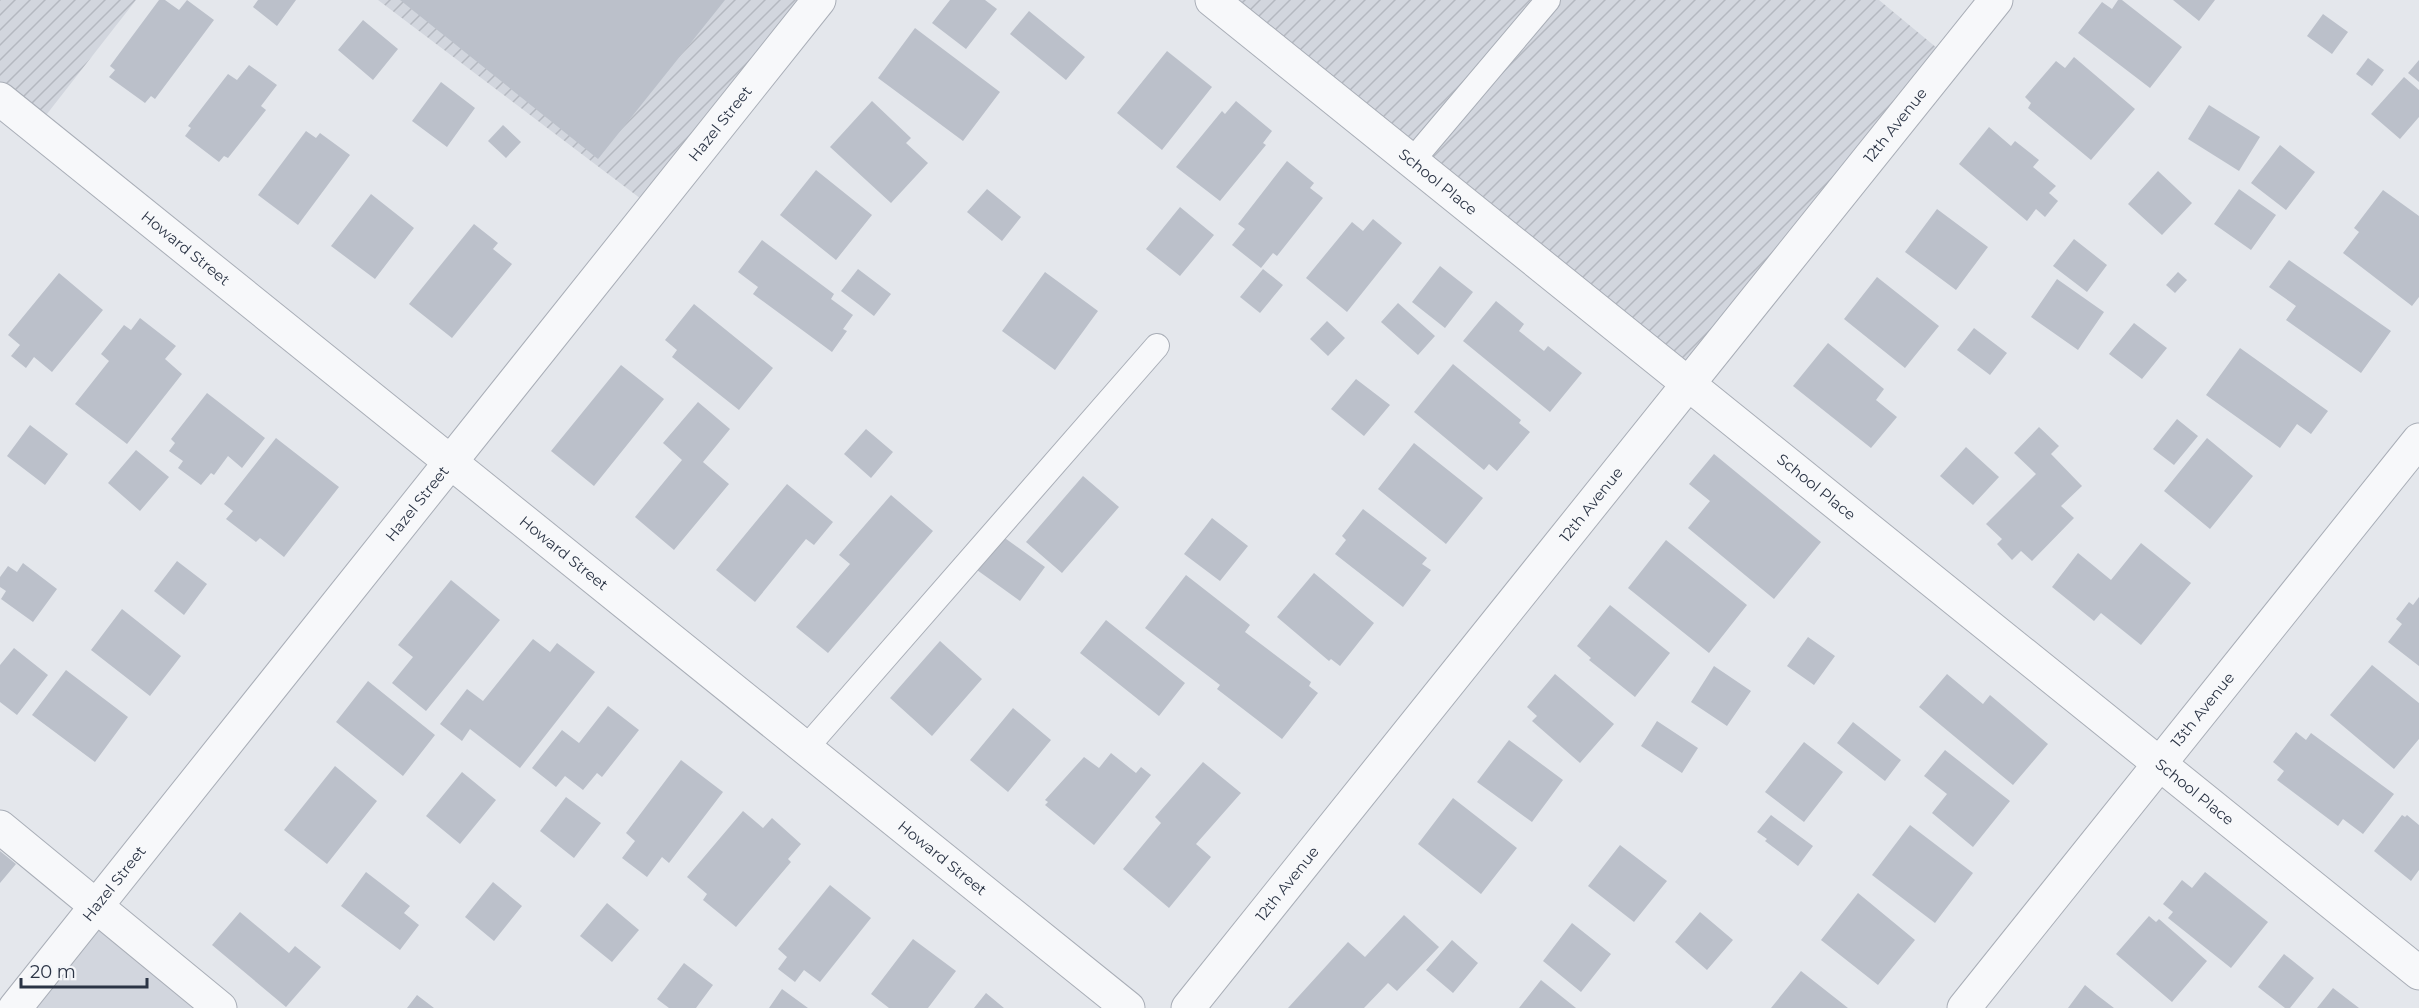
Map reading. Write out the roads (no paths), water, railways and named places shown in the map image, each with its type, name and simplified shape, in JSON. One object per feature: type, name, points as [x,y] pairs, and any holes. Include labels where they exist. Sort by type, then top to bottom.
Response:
[{"type":"street","name":"Hazel Street","points":[[15,1008],[819,0]]},
{"type":"street","name":"School Place","points":[[1212,0],[2419,973]]},
{"type":"street","name":"12th Avenue","points":[[1188,1008],[1996,0]]},
{"type":"street","name":"Howard Street","points":[[0,99],[1128,1008]]},
{"type":"street","name":"13th Avenue","points":[[1964,1008],[2419,440]]},
{"type":"street","points":[[0,827],[220,1008]]},
{"type":"lane","points":[[1412,161],[1548,0]]},
{"type":"lane","points":[[806,748],[1157,346]]}]
